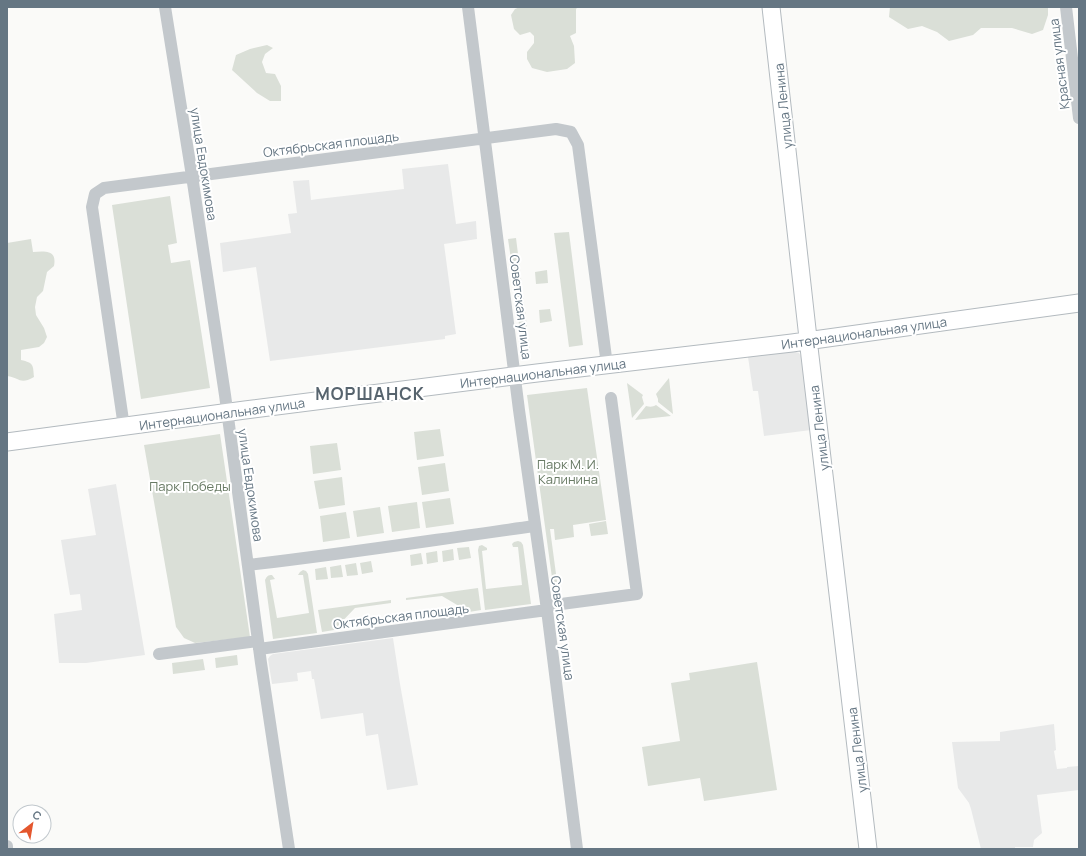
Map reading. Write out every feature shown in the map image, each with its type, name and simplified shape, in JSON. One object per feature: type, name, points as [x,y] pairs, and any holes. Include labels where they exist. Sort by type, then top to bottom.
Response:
[{"type":"street","name":"улица Евдокимова","points":[[165,7],[227,413],[288,849]]},
{"type":"street","name":"Советская улица","points":[[468,7],[578,849]]},
{"type":"street","name":"улица Ленина","points":[[771,7],[808,341],[868,849]]},
{"type":"street","name":"Красная улица","points":[[1066,7],[1079,118]]},
{"type":"street","name":"Октябрьская площадь","points":[[124,427],[92,207],[95,194],[104,188],[484,138],[556,129],[571,132],[578,145],[606,365]]},
{"type":"street","name":"Интернациональная улица","points":[[7,442],[515,376],[808,341],[1079,303]]},
{"type":"street","name":"Октябрьская площадь","points":[[159,654],[259,645],[547,608],[637,594],[611,398]]},
{"type":"street","points":[[248,565],[535,526]]},
{"type":"shaded area","points":[[448,164],[456,224],[476,221],[477,239],[444,244],[456,334],[445,336],[445,339],[270,361],[256,267],[223,272],[220,243],[291,233],[288,214],[297,213],[293,181],[309,180],[311,200],[404,189],[402,169]]},
{"type":"shaded area","points":[[793,351],[799,353],[802,358],[811,430],[764,436],[758,391],[753,391],[748,357]]},
{"type":"shaded area","points":[[116,484],[145,655],[86,663],[59,663],[54,614],[82,610],[80,594],[70,595],[61,540],[96,535],[88,489]]},
{"type":"shaded area","points":[[393,638],[418,785],[387,790],[378,734],[366,736],[363,713],[321,719],[314,679],[312,679],[311,671],[297,673],[298,681],[272,684],[268,659],[273,654]]},
{"type":"shaded area","points":[[1054,724],[1056,750],[1054,751],[1057,769],[1079,766],[1079,790],[1037,795],[1042,833],[1034,840],[1033,847],[1015,847],[1015,849],[981,849],[969,803],[958,788],[952,742],[1000,741],[1000,732]]},
{"type":"green space","points":[[520,7],[578,7],[576,9],[576,33],[570,36],[574,46],[575,63],[567,69],[547,72],[532,68],[527,59],[527,52],[534,43],[534,36],[530,32],[520,35],[514,29],[511,15],[515,9]]},
{"type":"green space","points":[[890,7],[1048,7],[1048,15],[1043,30],[1032,34],[1012,28],[981,28],[973,35],[949,41],[937,32],[922,26],[908,29],[889,17]]},
{"type":"green space","points":[[267,45],[273,48],[265,54],[262,62],[266,73],[275,74],[281,86],[281,101],[270,101],[257,93],[232,70],[236,55],[250,49]]},
{"type":"green space","points":[[170,196],[177,243],[168,245],[171,263],[190,260],[210,388],[141,399],[112,205]]},
{"type":"green space","points":[[569,232],[583,345],[569,347],[554,233]]},
{"type":"green space","points":[[516,238],[522,286],[515,287],[508,239]]},
{"type":"green space","points":[[31,239],[33,252],[46,252],[52,254],[54,257],[54,266],[47,272],[43,291],[37,297],[35,307],[36,315],[44,328],[47,337],[44,343],[39,347],[21,350],[21,360],[32,365],[34,377],[23,381],[7,376],[7,243]]},
{"type":"green space","points":[[547,270],[548,283],[536,284],[535,272]]},
{"type":"green space","points":[[523,294],[530,352],[523,353],[515,295]]},
{"type":"green space","points":[[550,309],[552,321],[540,323],[539,310]]},
{"type":"green space","points":[[669,378],[673,414],[658,402],[656,394]]},
{"type":"green space","points":[[627,383],[643,395],[642,397],[644,404],[632,418]]},
{"type":"green space","name":"Парк М. И. Калинина","points":[[587,388],[606,520],[573,525],[574,537],[555,540],[554,529],[550,529],[558,589],[553,585],[527,395]]},
{"type":"green space","points":[[656,405],[671,416],[635,420],[646,406],[651,407]]},
{"type":"green space","points":[[440,429],[444,456],[417,460],[414,432]]},
{"type":"green space","name":"Парк Победы","points":[[220,434],[250,637],[195,643],[184,638],[176,627],[144,445]]},
{"type":"green space","points":[[337,443],[341,470],[313,474],[310,446]]},
{"type":"green space","points":[[445,463],[449,491],[422,495],[418,467]]},
{"type":"green space","points":[[342,477],[345,505],[319,509],[314,481]]},
{"type":"green space","points":[[450,498],[454,524],[426,528],[422,502]]},
{"type":"green space","points":[[417,502],[420,528],[392,532],[388,506]]},
{"type":"green space","points":[[380,507],[384,533],[357,537],[353,511]]},
{"type":"green space","points":[[346,512],[350,538],[323,542],[320,516]]},
{"type":"green space","points":[[606,521],[608,534],[591,536],[589,524]]},
{"type":"green space","points":[[518,541],[523,545],[531,604],[485,610],[478,550],[479,546],[482,545],[487,548],[487,550],[482,551],[486,589],[522,585],[518,547],[513,547],[512,544]]},
{"type":"green space","points":[[469,547],[471,558],[459,560],[457,548]]},
{"type":"green space","points":[[453,549],[454,560],[443,562],[442,551]]},
{"type":"green space","points":[[437,551],[438,562],[427,564],[426,553]]},
{"type":"green space","points":[[421,553],[423,564],[411,566],[410,555]]},
{"type":"green space","points":[[371,561],[373,572],[362,574],[360,563]]},
{"type":"green space","points":[[356,563],[358,575],[347,576],[345,565]]},
{"type":"green space","points":[[341,565],[343,577],[331,578],[330,567]]},
{"type":"green space","points":[[326,567],[328,579],[316,580],[315,569]]},
{"type":"green space","points":[[303,570],[308,574],[317,633],[273,639],[265,580],[271,575],[275,579],[270,580],[277,618],[309,613],[303,575],[298,575]]},
{"type":"green space","points":[[478,588],[481,610],[469,612],[442,596],[406,600],[406,598]]},
{"type":"green space","points":[[391,600],[391,603],[355,608],[334,630],[322,632],[318,610]]},
{"type":"green space","points":[[237,655],[238,665],[216,668],[215,658]]},
{"type":"green space","points":[[203,659],[205,670],[173,674],[172,663]]},
{"type":"green space","points":[[757,662],[777,790],[704,801],[700,778],[648,786],[642,747],[680,741],[671,683],[690,680],[689,673]]},
{"type":"district","name":"МОРШАНСК","points":[[370,394]]}]
